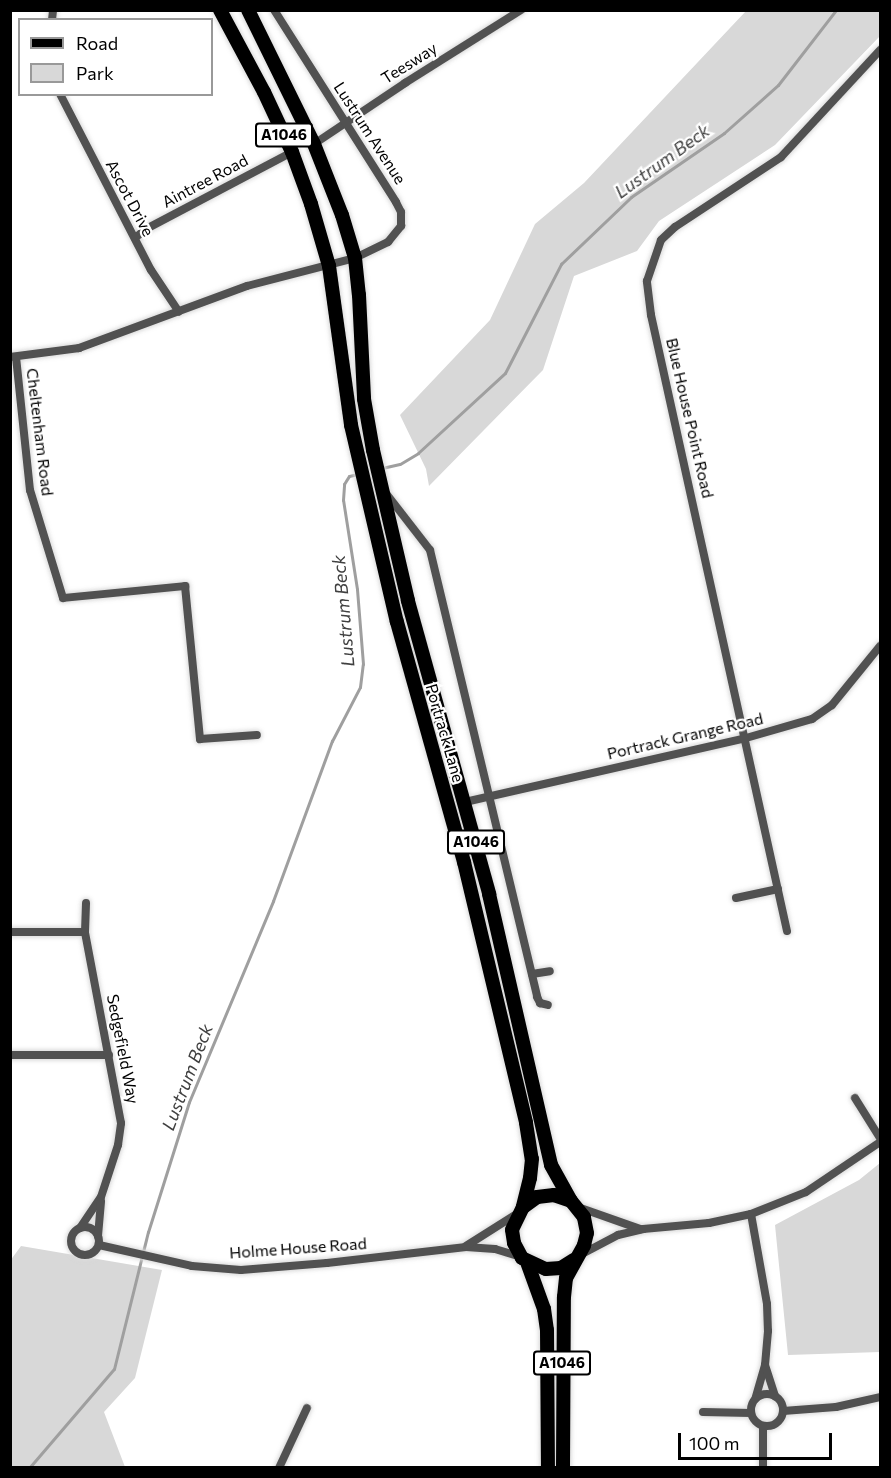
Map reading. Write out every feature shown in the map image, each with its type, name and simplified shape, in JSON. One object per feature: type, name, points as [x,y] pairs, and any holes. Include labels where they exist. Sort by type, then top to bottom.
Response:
[{"type":"main road","name":"A1046","points":[[220,10],[264,92],[292,152],[311,204],[329,266]]},
{"type":"main road","name":"A1046","points":[[248,10],[314,144],[342,215],[355,258]]},
{"type":"main road","name":"Portrack Lane","points":[[355,258],[364,399],[373,450],[414,623],[465,802],[551,1166],[573,1204],[584,1217],[587,1233],[566,1278],[562,1320],[563,1467]]},
{"type":"main road","name":"Portrack Lane","points":[[329,266],[336,306],[345,396],[365,486],[397,622],[464,862],[526,1123],[532,1160],[530,1178],[513,1230],[514,1243],[525,1260],[543,1309],[547,1330],[548,1467]]},
{"type":"main road","points":[[520,1210],[537,1197],[554,1195],[573,1204]]},
{"type":"main road","points":[[525,1260],[546,1269],[561,1268],[577,1258]]},
{"type":"street","name":"Lustrum Avenue","points":[[274,10],[401,212],[401,226],[388,242],[355,258]]},
{"type":"street","name":"Teesway","points":[[314,144],[344,122],[520,10]]},
{"type":"street","name":"Blue House Point Road","points":[[787,931],[651,315],[649,273],[662,240],[675,227],[781,156],[880,50]]},
{"type":"street","name":"Ascot Drive","points":[[61,96],[135,238],[179,312]]},
{"type":"street","name":"Aintree Road","points":[[135,238],[146,229],[292,152]]},
{"type":"street","name":"Cheltenham Road","points":[[257,735],[200,739],[185,586],[63,598],[30,489],[13,357],[79,348],[247,286],[355,258]]},
{"type":"street","name":"Portrack Lane","points":[[382,486],[430,550],[532,974],[540,1003],[548,1005]]},
{"type":"street","name":"Portrack Grange Road","points":[[465,802],[746,738],[823,714],[880,646]]},
{"type":"street","points":[[736,898],[778,889]]},
{"type":"street","name":"Sedgefield Way","points":[[80,1228],[101,1197],[118,1145],[121,1123],[86,932],[86,903]]},
{"type":"street","points":[[10,932],[86,932]]},
{"type":"street","points":[[532,974],[550,971]]},
{"type":"street","points":[[10,1055],[109,1055]]},
{"type":"street","points":[[577,1258],[612,1237],[643,1230],[709,1223],[751,1214],[806,1192],[880,1140],[855,1098]]},
{"type":"street","points":[[99,1240],[89,1227],[80,1228],[71,1238],[74,1251],[87,1256],[96,1251],[99,1240],[101,1197]]},
{"type":"street","points":[[573,1204],[606,1219],[643,1230]]},
{"type":"street","name":"Holme House Road","points":[[466,1247],[520,1210]]},
{"type":"street","points":[[751,1214],[767,1304],[765,1365],[751,1413],[755,1421],[763,1426],[771,1426],[779,1421],[783,1411],[781,1402],[775,1396],[765,1365]]},
{"type":"street","name":"Holme House Road","points":[[99,1240],[124,1251],[154,1258],[192,1266],[241,1270],[466,1247],[495,1249],[525,1260]]},
{"type":"street","points":[[755,1399],[766,1394],[775,1396]]},
{"type":"street","points":[[783,1411],[836,1407],[880,1397]]},
{"type":"street","points":[[279,1467],[307,1408]]},
{"type":"street","points":[[703,1412],[751,1413]]},
{"type":"street","points":[[763,1426],[763,1467]]},
{"type":"green space","points":[[746,11],[880,11],[880,36],[775,145],[659,221],[637,251],[574,276],[543,370],[429,486],[426,469],[400,415],[490,320],[535,224],[584,183]]},
{"type":"green space","points":[[880,1163],[880,1352],[788,1355],[775,1225],[859,1180]]},
{"type":"green space","points":[[21,1246],[162,1270],[135,1378],[104,1412],[125,1467],[11,1467],[10,1261]]},
{"type":"waterway","name":"Lustrum Beck","points":[[382,468],[400,464],[418,453],[505,373],[561,264],[631,197],[724,133],[778,85],[836,10]]},
{"type":"waterway","name":"Lustrum Beck","points":[[29,1468],[114,1369],[148,1232],[189,1102],[273,901],[332,741],[360,687],[363,664],[357,589],[343,500],[344,484],[349,476],[358,474]]}]
